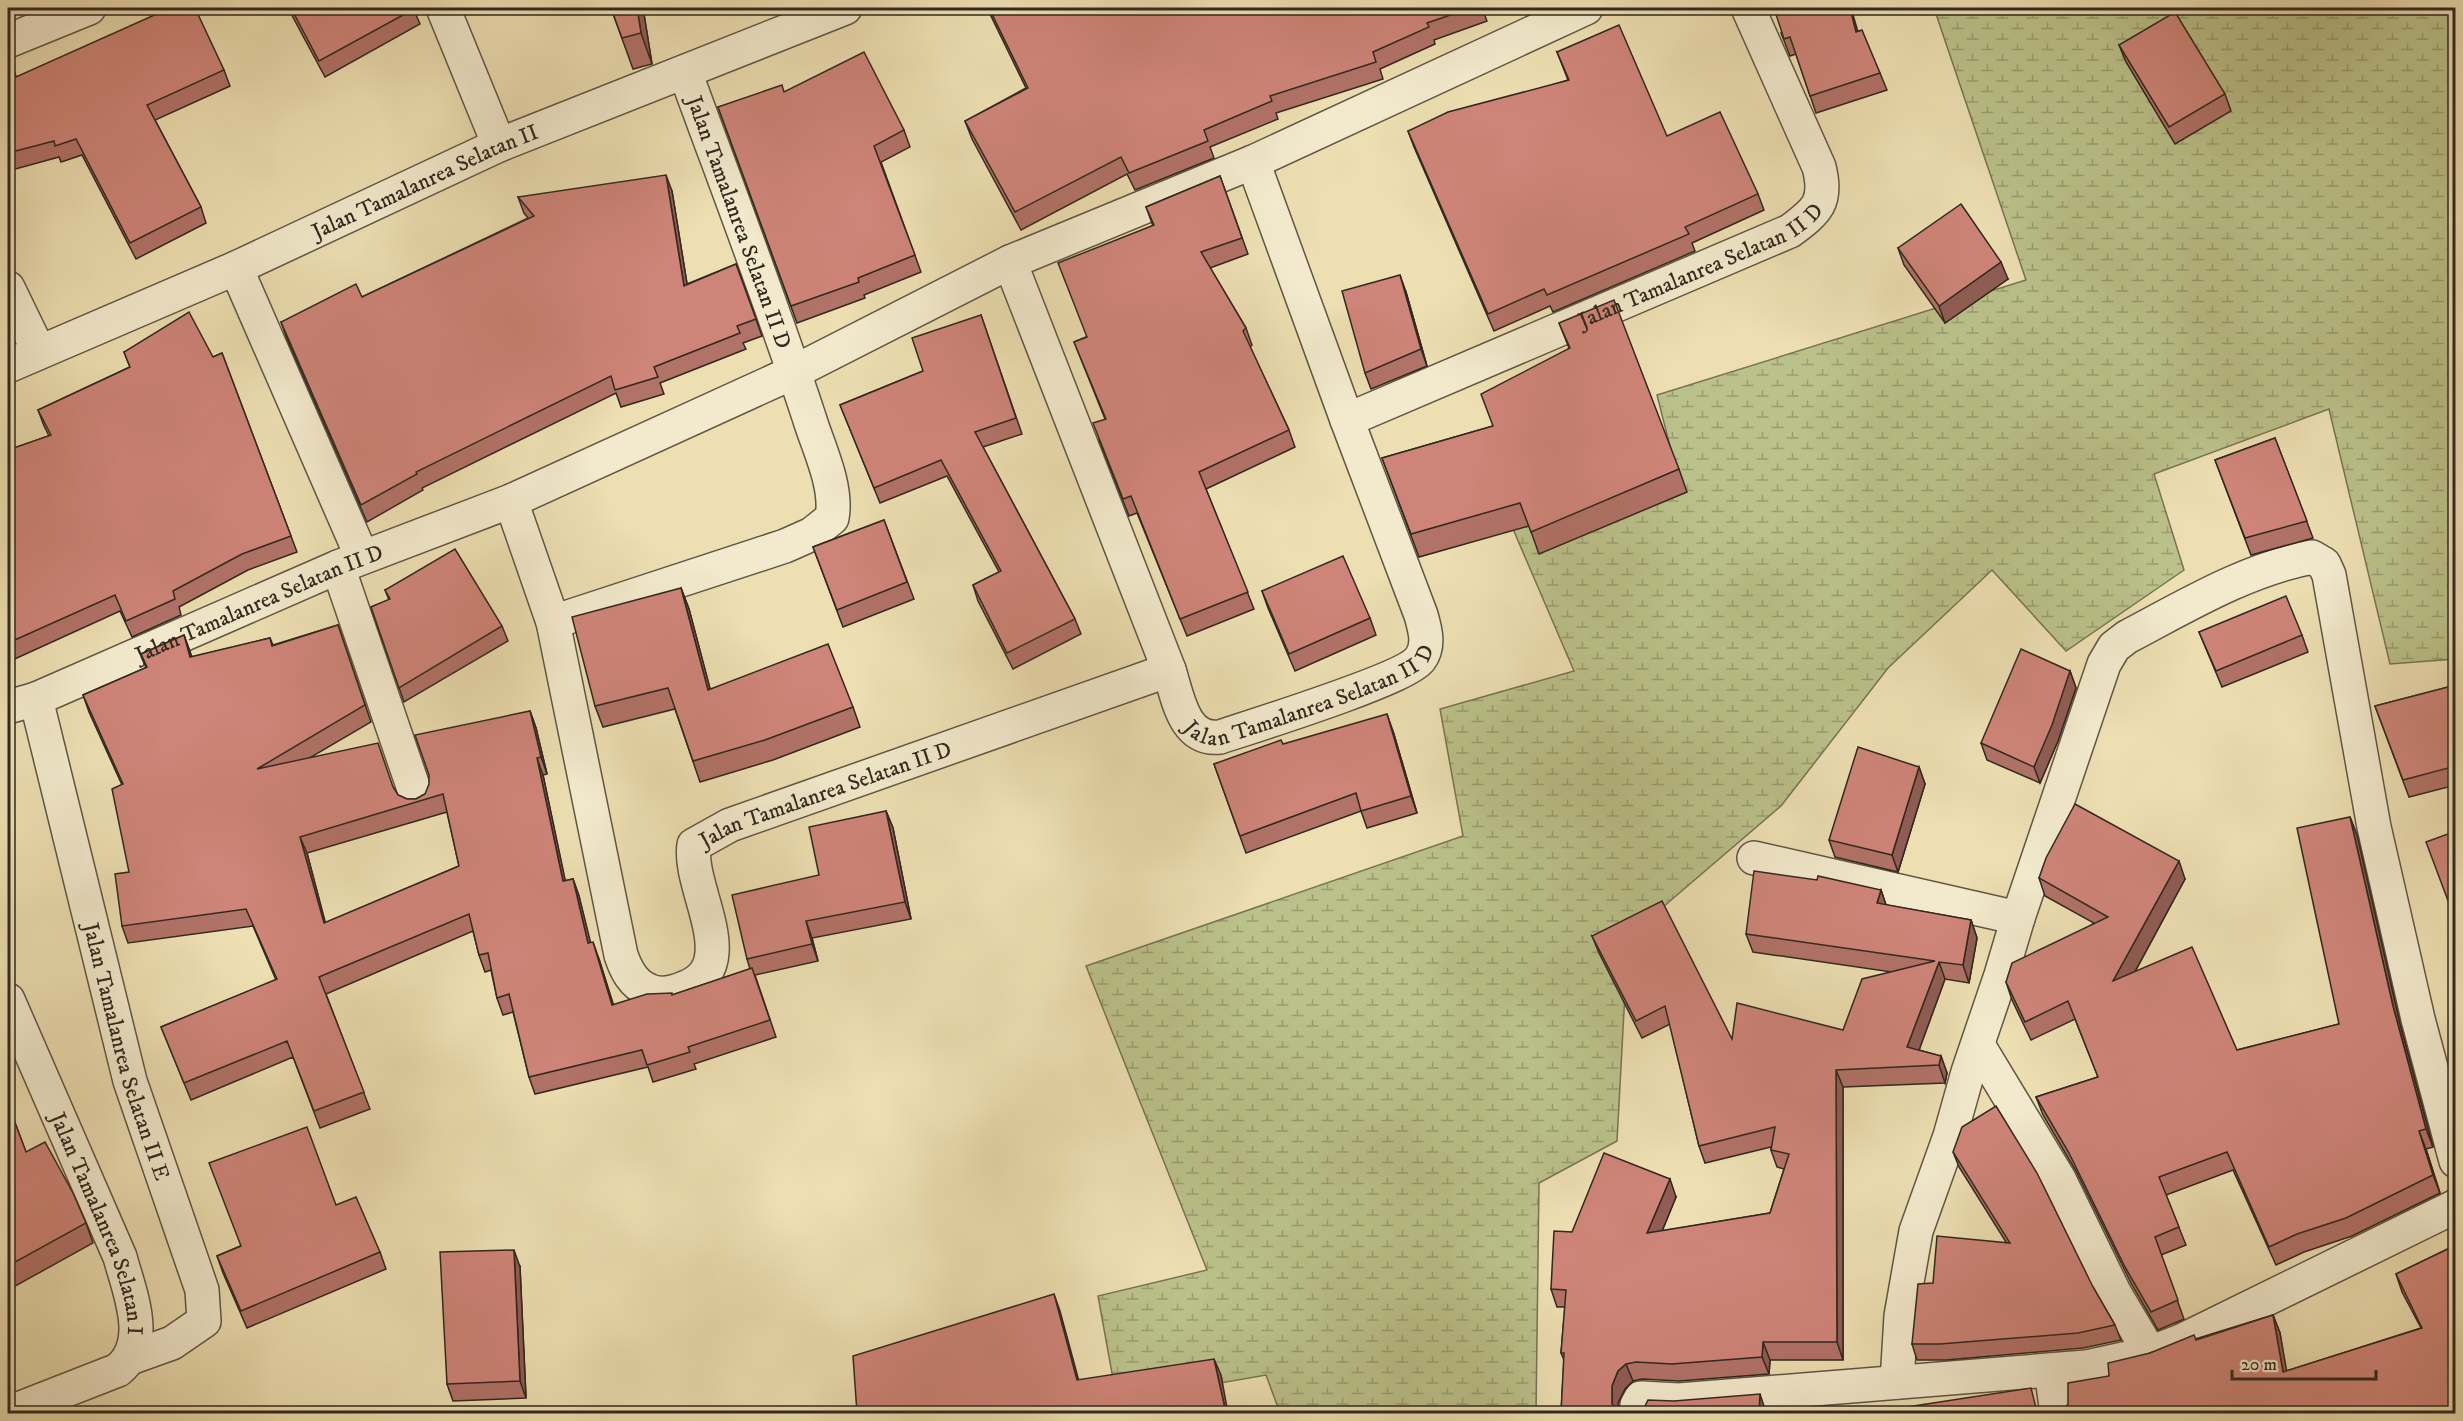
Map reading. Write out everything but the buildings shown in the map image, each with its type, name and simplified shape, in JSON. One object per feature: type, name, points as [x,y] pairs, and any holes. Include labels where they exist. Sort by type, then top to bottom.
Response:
[{"type":"street","points":[[8,41],[89,8]]},
{"type":"street","points":[[443,8],[499,145]]},
{"type":"street","name":"Jalan Tamalanrea Selatan II","points":[[8,366],[236,268],[499,145],[845,8]]},
{"type":"street","name":"Jalan Tamalanrea Selatan II D","points":[[22,703],[350,562],[511,501],[794,372],[1010,262],[1253,162],[1586,8]]},
{"type":"street","name":"Jalan Tamalanrea Selatan II D","points":[[1347,420],[1790,231],[1810,216],[1821,204],[1824,185],[1819,167],[1748,8]]},
{"type":"street","name":"Jalan Tamalanrea Selatan II D","points":[[553,622],[785,546],[825,526],[832,518],[833,501],[828,477],[794,372],[685,72]]},
{"type":"street","name":"Jalan Tamalanrea Selatan II D","points":[[1010,262],[1169,670],[1184,717],[1200,735],[1211,738],[1220,737],[1383,680],[1414,665],[1422,657],[1426,647],[1421,615],[1253,162]]},
{"type":"street","points":[[236,268],[350,562],[417,798]]},
{"type":"street","points":[[8,288],[39,352]]},
{"type":"street","name":"Jalan Tamalanrea Selatan II D","points":[[511,501],[553,622],[621,955],[629,975],[636,983],[656,994],[670,993],[696,983],[702,978],[712,958],[710,925],[694,868],[694,845],[730,825],[1169,670]]},
{"type":"street","points":[[1897,1382],[1900,1316],[1912,1247],[1950,1136],[2018,918],[2104,664],[2114,647],[2127,637],[2223,586],[2294,561],[2312,557],[2324,564],[2329,575],[2374,827],[2418,1019],[2456,1161]]},
{"type":"street","name":"Jalan Tamalanrea Selatan II E","points":[[22,703],[130,1081],[202,1290],[204,1321],[172,1343],[130,1358]]},
{"type":"street","points":[[1754,858],[2018,918]]},
{"type":"street","name":"Jalan Tamalanrea Selatan I","points":[[8,1000],[120,1257],[137,1336],[130,1358],[112,1373],[8,1413]]},
{"type":"street","points":[[1978,1045],[2059,1179],[2115,1294],[2150,1353]]},
{"type":"street","points":[[1636,1413],[1641,1398],[1679,1400],[2104,1365],[2150,1353],[2181,1341],[2456,1206]]},
{"type":"street","points":[[2051,1370],[2057,1413]]},
{"type":"green space","points":[[1934,8],[2455,8],[2455,659],[2390,664],[2329,409],[2154,474],[2184,570],[2066,651],[1992,570],[1888,668],[1781,806],[1628,937],[1617,1141],[1539,1183],[1536,1413],[1280,1413],[1266,1375],[1117,1401],[1098,1296],[1207,1270],[1086,966],[1463,836],[1440,709],[1574,671],[1513,529],[1678,478],[1657,395],[2026,280]]}]
